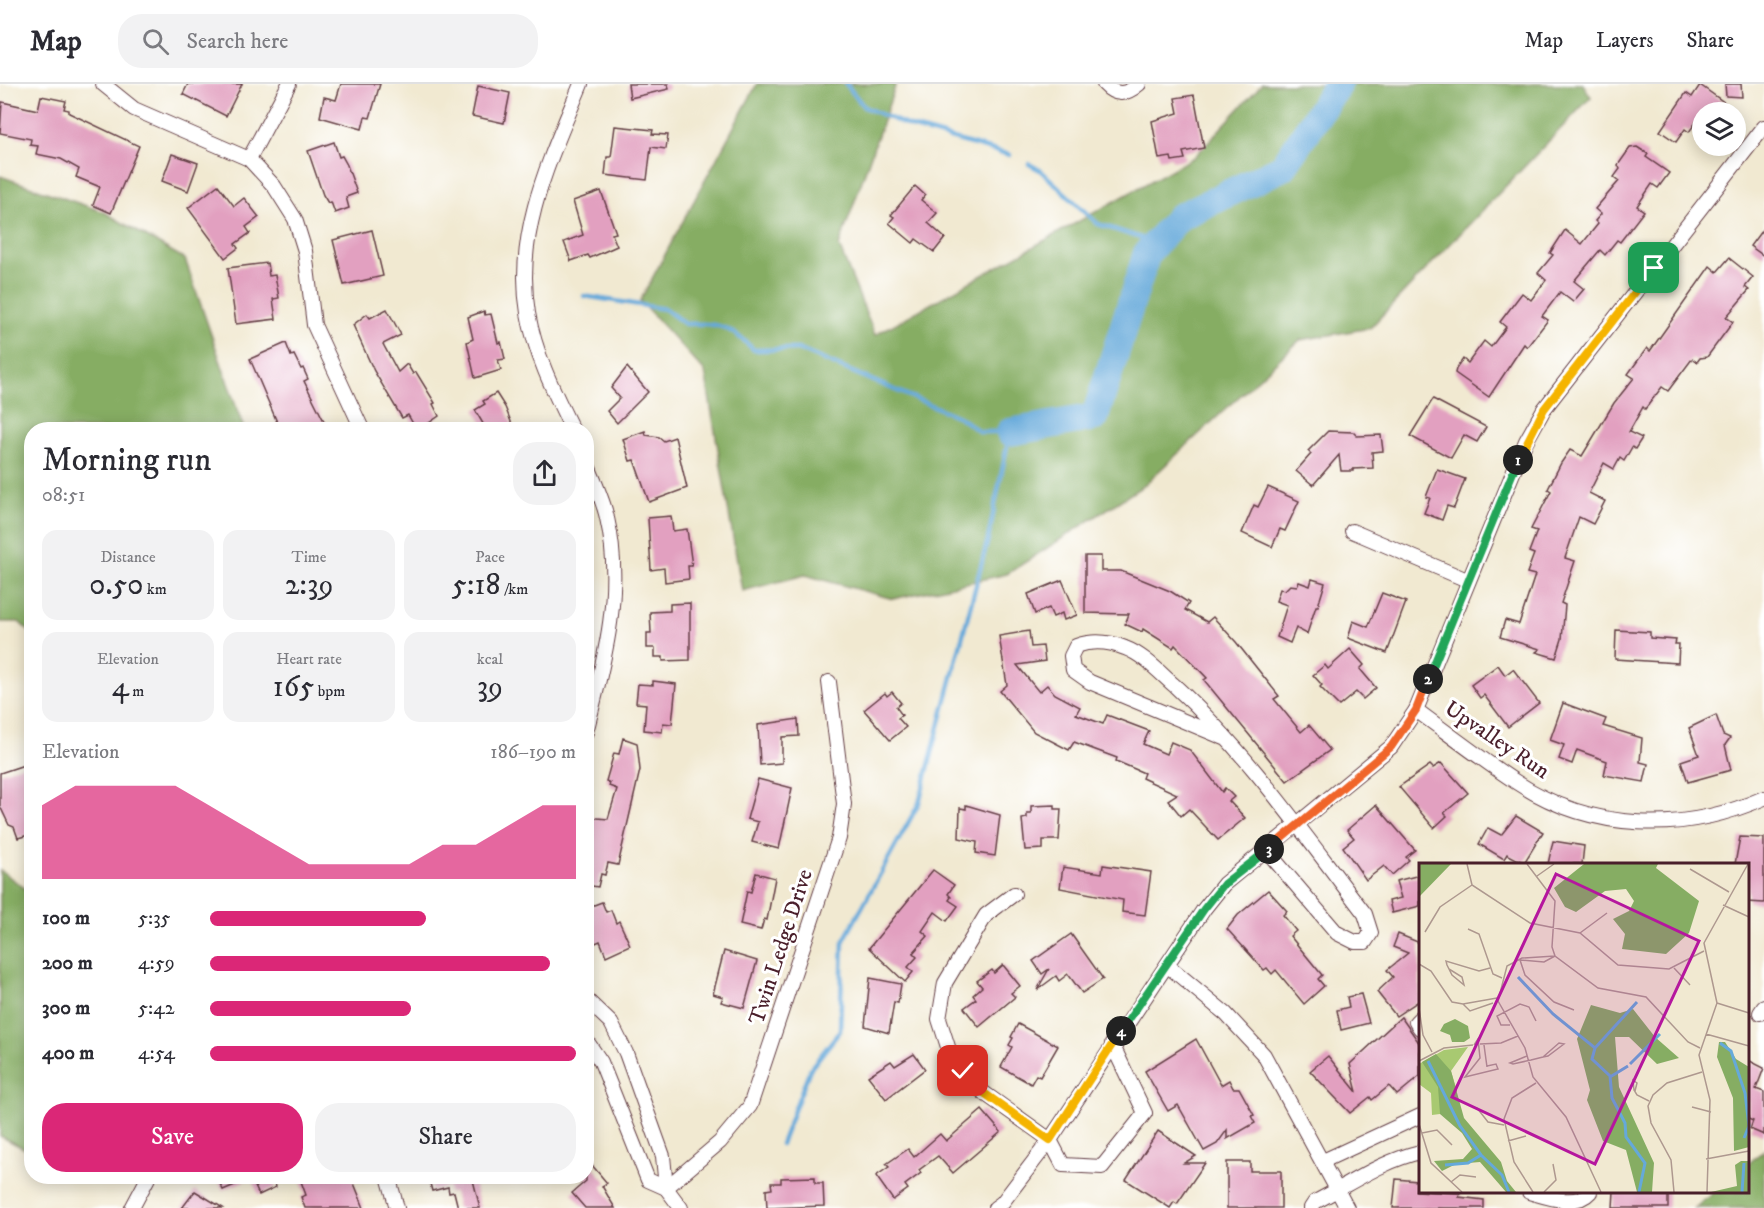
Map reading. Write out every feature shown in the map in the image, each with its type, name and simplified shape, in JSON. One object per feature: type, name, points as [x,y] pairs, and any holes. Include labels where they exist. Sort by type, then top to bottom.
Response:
[{"type":"street","points":[[103,84],[134,109],[249,159],[274,186],[294,219],[305,251],[314,325],[359,422]]},
{"type":"street","points":[[249,159],[289,84]]},
{"type":"street","points":[[569,422],[546,375],[528,313],[525,255],[531,216],[581,84]]},
{"type":"street","points":[[1104,84],[1114,93],[1124,94],[1139,84]]},
{"type":"street","points":[[995,1208],[1002,1203],[1050,1140],[1112,1044],[1224,884],[1391,747],[1416,710],[1467,580],[1526,441],[1544,409],[1764,128]]},
{"type":"street","points":[[594,482],[607,516],[614,556],[614,585],[608,639],[594,698]]},
{"type":"street","points":[[1352,531],[1467,580]]},
{"type":"street","points":[[1227,739],[1090,682],[1073,670],[1071,656],[1077,646],[1092,641],[1125,648],[1149,662],[1196,705],[1227,739],[1297,825],[1365,914],[1371,933],[1365,942],[1355,942],[1337,933],[1267,851]]},
{"type":"street","name":"Twin Ledge Drive","points":[[666,1188],[720,1142],[750,1106],[839,838],[844,804],[829,682]]},
{"type":"street","name":"Upvalley Run","points":[[1416,710],[1517,783],[1548,800],[1589,815],[1632,823],[1681,823],[1726,812],[1764,798]]},
{"type":"street","points":[[1014,894],[986,915],[945,983],[939,1019],[949,1050],[963,1071],[984,1093],[1050,1140],[1063,1165],[1102,1167],[1145,1113],[1112,1044]]},
{"type":"street","points":[[1167,965],[1226,1014],[1264,1055],[1347,1208]]},
{"type":"street","points":[[594,1007],[611,1023],[626,1053],[663,1156],[666,1188]]},
{"type":"street","points":[[594,1052],[601,1062],[648,1180],[666,1188],[681,1208]]},
{"type":"street","points":[[1323,1161],[1419,1116]]},
{"type":"street","points":[[1311,1208],[1315,1202],[1398,1157],[1419,1152]]},
{"type":"street","points":[[132,1208],[145,1184]]},
{"type":"street","points":[[390,1184],[397,1208]]},
{"type":"street","points":[[1533,1193],[1559,1200],[1578,1200],[1587,1193]]},
{"type":"green space","points":[[757,84],[896,84],[839,246],[875,335],[1194,157],[1262,84],[1583,84],[1591,97],[1370,328],[1300,340],[1143,486],[1007,574],[893,599],[805,575],[742,591],[705,372],[640,301]]},
{"type":"green space","points":[[0,176],[104,212],[185,259],[242,422],[24,422],[24,627],[19,622],[0,622]]},
{"type":"green space","points":[[0,870],[24,888],[24,1148],[0,1136]]},
{"type":"green space","points":[[1764,1150],[1764,1208],[1695,1208],[1713,1193],[1749,1193],[1749,1163]]},
{"type":"building","points":[[188,84],[242,84],[226,116],[183,94]]},
{"type":"building","points":[[341,84],[380,84],[370,118],[365,117],[362,129],[320,117],[324,97],[336,100]]},
{"type":"building","points":[[628,84],[668,84],[669,89],[630,98]]},
{"type":"building","points":[[1725,84],[1741,84],[1742,97],[1726,96]]},
{"type":"building","points":[[1700,85],[1724,102],[1692,102],[1692,128],[1689,132],[1685,129],[1676,142],[1660,131],[1686,93],[1692,97]]},
{"type":"building","points":[[478,86],[510,93],[504,123],[472,116]]},
{"type":"building","points":[[1194,95],[1204,148],[1183,152],[1185,159],[1172,161],[1171,157],[1159,159],[1152,121],[1178,113],[1175,98]]},
{"type":"building","points":[[41,96],[66,101],[64,109],[69,110],[69,113],[139,146],[111,213],[93,205],[100,187],[76,177],[79,169],[61,159],[36,154],[38,146],[30,145],[31,139],[0,133],[2,102],[38,110]]},
{"type":"building","points":[[615,126],[653,130],[652,134],[668,135],[666,149],[651,147],[647,180],[605,175],[607,157],[611,157]]},
{"type":"building","points":[[334,142],[339,157],[342,156],[347,165],[357,193],[346,197],[349,208],[335,213],[331,202],[328,203],[323,195],[308,151]]},
{"type":"building","points":[[1637,147],[1648,154],[1646,157],[1669,173],[1658,188],[1652,184],[1637,206],[1644,211],[1620,242],[1617,240],[1605,255],[1600,250],[1574,281],[1584,289],[1573,302],[1560,292],[1542,316],[1548,320],[1527,347],[1524,344],[1489,397],[1455,373],[1456,369],[1463,359],[1468,363],[1484,341],[1491,347],[1506,327],[1500,322],[1522,293],[1531,300],[1546,280],[1538,273],[1553,255],[1550,253],[1565,230],[1582,244],[1598,224],[1595,221],[1601,214],[1595,209],[1619,181],[1614,177],[1620,169],[1618,165],[1630,148]]},
{"type":"building","points":[[172,154],[198,163],[188,191],[162,181]]},
{"type":"building","points":[[218,185],[234,206],[244,198],[259,217],[246,227],[250,233],[235,244],[238,248],[225,258],[188,208]]},
{"type":"building","points":[[915,186],[925,195],[921,200],[937,213],[928,223],[945,238],[934,252],[916,239],[913,243],[889,223],[894,217],[891,215]]},
{"type":"building","points":[[601,191],[616,233],[612,234],[617,246],[590,258],[588,255],[571,261],[564,242],[583,235],[573,201]]},
{"type":"building","points":[[1764,227],[1764,256],[1750,246]]},
{"type":"building","points":[[372,230],[383,276],[344,285],[333,240]]},
{"type":"building","points":[[1729,258],[1753,277],[1745,287],[1749,290],[1726,317],[1733,322],[1707,357],[1700,358],[1697,362],[1692,359],[1668,391],[1662,387],[1645,409],[1643,407],[1629,432],[1642,438],[1635,449],[1632,447],[1624,461],[1620,458],[1614,469],[1604,463],[1589,493],[1605,501],[1593,524],[1579,517],[1565,558],[1575,561],[1561,603],[1565,605],[1562,639],[1556,658],[1536,652],[1540,649],[1500,637],[1505,620],[1519,624],[1535,575],[1527,573],[1534,554],[1529,552],[1537,531],[1531,529],[1551,491],[1548,489],[1561,463],[1570,450],[1582,456],[1614,403],[1634,378],[1628,374],[1647,348],[1650,351],[1710,266],[1717,272]]},
{"type":"building","points":[[267,263],[269,276],[275,275],[279,298],[273,299],[276,319],[236,324],[228,268]]},
{"type":"building","points":[[387,309],[401,335],[383,344],[398,372],[407,364],[413,374],[416,372],[435,403],[433,404],[439,416],[430,422],[412,422],[408,415],[402,418],[374,371],[353,325],[367,314],[370,318]]},
{"type":"building","points":[[484,311],[485,315],[491,314],[498,343],[501,342],[505,359],[498,360],[501,370],[475,378],[467,342],[473,339],[468,317]]},
{"type":"building","points":[[286,343],[291,356],[294,355],[301,369],[303,368],[308,379],[304,381],[324,422],[277,422],[250,359]]},
{"type":"building","points":[[627,367],[648,392],[617,423],[607,411],[620,398],[611,388]]},
{"type":"building","points":[[496,393],[511,422],[482,422],[475,410],[485,404],[483,401]]},
{"type":"building","points":[[1433,399],[1486,427],[1477,442],[1464,435],[1451,458],[1410,436]]},
{"type":"building","points":[[645,431],[646,435],[659,437],[664,441],[675,437],[687,488],[649,502],[634,460],[630,461],[623,439]]},
{"type":"building","points":[[1328,431],[1353,432],[1357,436],[1381,435],[1383,451],[1372,452],[1373,468],[1353,469],[1353,471],[1341,471],[1339,455],[1313,485],[1296,471],[1311,454],[1308,451]]},
{"type":"building","points":[[1437,469],[1465,479],[1454,508],[1447,506],[1442,520],[1424,513],[1430,498],[1426,497]]},
{"type":"building","points":[[1268,487],[1299,501],[1285,531],[1280,529],[1272,547],[1242,533],[1254,505],[1258,507]]},
{"type":"building","points":[[671,516],[673,531],[687,529],[692,566],[688,566],[689,579],[665,582],[664,568],[651,570],[648,518]]},
{"type":"building","points":[[1085,556],[1101,556],[1101,571],[1121,571],[1170,591],[1189,603],[1185,610],[1207,622],[1213,617],[1279,696],[1274,699],[1301,732],[1309,725],[1330,750],[1287,781],[1204,680],[1207,678],[1175,645],[1173,648],[1143,629],[1142,632],[1125,624],[1129,614],[1085,613]]},
{"type":"building","points":[[1312,579],[1325,583],[1307,634],[1296,628],[1290,643],[1277,637],[1287,605],[1276,601],[1280,589],[1285,590],[1290,585],[1297,586],[1299,582],[1310,586]]},
{"type":"building","points":[[1062,580],[1077,615],[1064,620],[1062,613],[1053,617],[1049,608],[1035,614],[1028,594]]},
{"type":"building","points":[[1382,593],[1406,602],[1387,653],[1348,638],[1353,621],[1368,627]]},
{"type":"building","points":[[690,603],[690,660],[663,661],[663,657],[655,657],[655,648],[647,648],[647,633],[651,633],[650,612],[670,611],[670,604]]},
{"type":"building","points":[[1616,630],[1650,632],[1650,638],[1676,640],[1675,644],[1679,644],[1678,663],[1615,659]]},
{"type":"building","points":[[1029,631],[1031,647],[1043,646],[1045,661],[1017,665],[1039,692],[1047,685],[1055,694],[1080,707],[1076,714],[1103,724],[1107,715],[1149,731],[1143,744],[1166,754],[1171,742],[1190,750],[1222,792],[1225,788],[1234,797],[1229,801],[1245,818],[1218,840],[1189,809],[1181,816],[1168,800],[1177,794],[1142,778],[1144,773],[1116,761],[1117,758],[1074,742],[1069,750],[1034,732],[1000,691],[1007,685],[999,636]]},
{"type":"building","points":[[1350,649],[1364,665],[1360,669],[1376,688],[1363,699],[1356,692],[1339,706],[1320,687],[1322,685],[1313,675],[1325,665],[1328,669]]},
{"type":"building","points":[[1498,665],[1505,675],[1513,669],[1539,703],[1508,727],[1484,695],[1480,698],[1471,685]]},
{"type":"building","points":[[653,681],[676,684],[672,724],[663,723],[662,732],[644,730],[646,704],[636,703],[638,684],[653,685]]},
{"type":"building","points":[[892,692],[901,703],[896,707],[902,715],[898,718],[906,727],[890,740],[864,710],[885,693],[887,696]]},
{"type":"building","points":[[1563,703],[1606,719],[1603,726],[1642,738],[1640,762],[1648,764],[1644,782],[1604,775],[1607,761],[1577,750],[1572,764],[1559,759],[1564,745],[1550,740]]},
{"type":"building","points":[[1716,715],[1723,735],[1730,738],[1725,745],[1731,770],[1688,782],[1681,761],[1699,755],[1689,728]]},
{"type":"building","points":[[798,719],[799,736],[782,737],[782,763],[760,765],[758,725]]},
{"type":"building","points":[[623,738],[637,743],[640,770],[618,865],[608,863],[605,875],[601,874],[598,887],[594,886],[594,818],[608,819],[617,789],[609,786],[610,783],[606,781],[614,753],[619,754]]},
{"type":"building","points":[[1441,763],[1468,793],[1444,813],[1447,816],[1434,828],[1399,787],[1430,765],[1433,768]]},
{"type":"building","points":[[24,765],[24,836],[18,838],[14,827],[9,825],[0,806],[0,773]]},
{"type":"building","points":[[758,779],[792,788],[779,849],[752,842],[758,822],[747,819]]},
{"type":"building","points":[[966,805],[1000,815],[995,856],[976,853],[977,842],[959,838],[960,808],[966,809]]},
{"type":"building","points":[[1055,805],[1055,809],[1061,809],[1059,840],[1043,840],[1043,849],[1025,850],[1022,819],[1027,818],[1027,813],[1031,813],[1031,806]]},
{"type":"building","points":[[1376,805],[1415,850],[1406,857],[1409,860],[1392,875],[1384,866],[1366,880],[1343,847],[1354,838],[1347,830]]},
{"type":"building","points":[[1516,816],[1543,832],[1524,863],[1507,854],[1504,859],[1479,844],[1488,828],[1501,835]]},
{"type":"building","points":[[1740,837],[1764,838],[1764,903],[1749,902],[1749,863],[1735,863]]},
{"type":"building","points":[[1553,841],[1584,846],[1582,863],[1548,863]]},
{"type":"building","points":[[1103,865],[1151,872],[1145,915],[1122,912],[1123,900],[1060,888],[1063,867],[1102,873]]},
{"type":"building","points":[[933,870],[954,885],[948,894],[951,897],[949,900],[958,906],[947,921],[935,912],[922,931],[928,936],[913,953],[917,957],[908,967],[913,972],[905,982],[869,948]]},
{"type":"building","points":[[756,873],[775,878],[767,920],[764,919],[761,930],[740,925],[747,891],[751,892]]},
{"type":"building","points":[[1419,875],[1419,906],[1392,913],[1389,901],[1401,898],[1396,881]]},
{"type":"building","points":[[1268,890],[1287,911],[1283,915],[1296,931],[1290,936],[1322,975],[1318,979],[1324,986],[1304,1004],[1276,970],[1272,974],[1267,968],[1264,970],[1227,929],[1238,915]]},
{"type":"building","points":[[602,902],[606,912],[611,910],[616,923],[619,921],[630,945],[606,956],[600,941],[594,944],[594,905]]},
{"type":"building","points":[[1071,934],[1103,979],[1082,993],[1068,974],[1059,981],[1056,976],[1037,990],[1049,969],[1042,974],[1033,961]]},
{"type":"building","points":[[1398,934],[1419,943],[1419,1001],[1396,1016],[1377,992],[1393,977],[1387,970],[1408,953],[1393,947]]},
{"type":"building","points":[[724,951],[757,961],[744,1008],[721,1002],[723,997],[713,994]]},
{"type":"building","points":[[1003,965],[1020,986],[1011,993],[1015,997],[979,1027],[964,1008],[976,999],[973,995],[982,987],[977,981],[992,970],[994,973]]},
{"type":"building","points":[[870,978],[901,984],[898,1003],[894,1002],[889,1033],[865,1026]]},
{"type":"building","points":[[1361,994],[1369,1023],[1341,1030],[1337,1010],[1349,1007],[1347,997]]},
{"type":"building","points":[[1401,1017],[1419,1043],[1419,1077],[1397,1095],[1389,1086],[1372,1100],[1370,1097],[1350,1113],[1310,1071],[1328,1056],[1357,1092],[1350,1064]]},
{"type":"building","points":[[1018,1024],[1058,1046],[1040,1077],[1036,1075],[1031,1084],[1001,1067],[1012,1047],[1009,1045],[1013,1038],[1011,1037]]},
{"type":"building","points":[[1196,1039],[1221,1085],[1229,1080],[1233,1088],[1239,1088],[1254,1115],[1251,1116],[1255,1123],[1227,1139],[1227,1130],[1217,1144],[1204,1151],[1178,1105],[1168,1111],[1145,1071]]},
{"type":"building","points":[[914,1054],[925,1069],[886,1099],[868,1076],[891,1061],[895,1066]]},
{"type":"building","points":[[1749,1060],[1764,1068],[1756,1089],[1764,1092],[1764,1135],[1750,1129],[1753,1121],[1749,1119]]},
{"type":"building","points":[[982,1110],[1001,1132],[953,1173],[938,1156],[919,1170],[921,1173],[905,1185],[908,1189],[893,1200],[876,1176],[889,1167],[886,1164],[908,1149],[914,1157],[940,1134],[946,1141]]},
{"type":"building","points":[[1158,1131],[1196,1156],[1184,1163],[1205,1163],[1177,1204],[1174,1202],[1170,1208],[1126,1180]]},
{"type":"building","points":[[1227,1162],[1250,1162],[1250,1171],[1281,1171],[1281,1208],[1227,1208]]},
{"type":"building","points":[[594,1168],[607,1183],[602,1186],[615,1208],[585,1208],[572,1193],[582,1184],[594,1184]]},
{"type":"building","points":[[815,1177],[815,1183],[823,1183],[824,1206],[767,1208],[766,1190],[772,1189],[771,1183],[781,1183],[781,1178]]},
{"type":"building","points":[[1396,1179],[1417,1181],[1416,1191],[1419,1193],[1460,1193],[1459,1197],[1484,1200],[1484,1208],[1393,1208]]},
{"type":"building","points":[[220,1184],[237,1184],[223,1190]]},
{"type":"building","points":[[254,1184],[275,1184],[276,1187],[259,1195]]},
{"type":"building","points":[[302,1184],[354,1184],[364,1208],[305,1208],[301,1197],[306,1195]]},
{"type":"building","points":[[430,1184],[474,1184],[480,1208],[458,1208],[454,1192],[449,1193],[448,1187],[432,1191]]},
{"type":"building","points":[[195,1191],[223,1208],[182,1208]]},
{"type":"building","points":[[1614,1193],[1668,1193],[1668,1208],[1613,1208]]},
{"type":"waterway","points":[[846,84],[864,107],[911,127],[1010,155]]},
{"type":"waterway","points":[[1010,432],[1095,417],[1147,253],[1179,217],[1283,167],[1338,84]]},
{"type":"waterway","points":[[1029,164],[1040,170],[1098,224],[1156,243]]},
{"type":"waterway","points":[[584,296],[665,309],[685,324],[723,327],[754,350],[798,349],[959,417],[980,432],[1010,432],[988,539],[919,803],[843,942],[840,1031],[810,1069],[781,1144]]},
{"type":"route","points":[[963,1071],[984,1093],[1050,1140],[1112,1044],[1204,909],[1224,884],[1391,747],[1416,710],[1467,580],[1526,441],[1544,409],[1654,268]]}]
